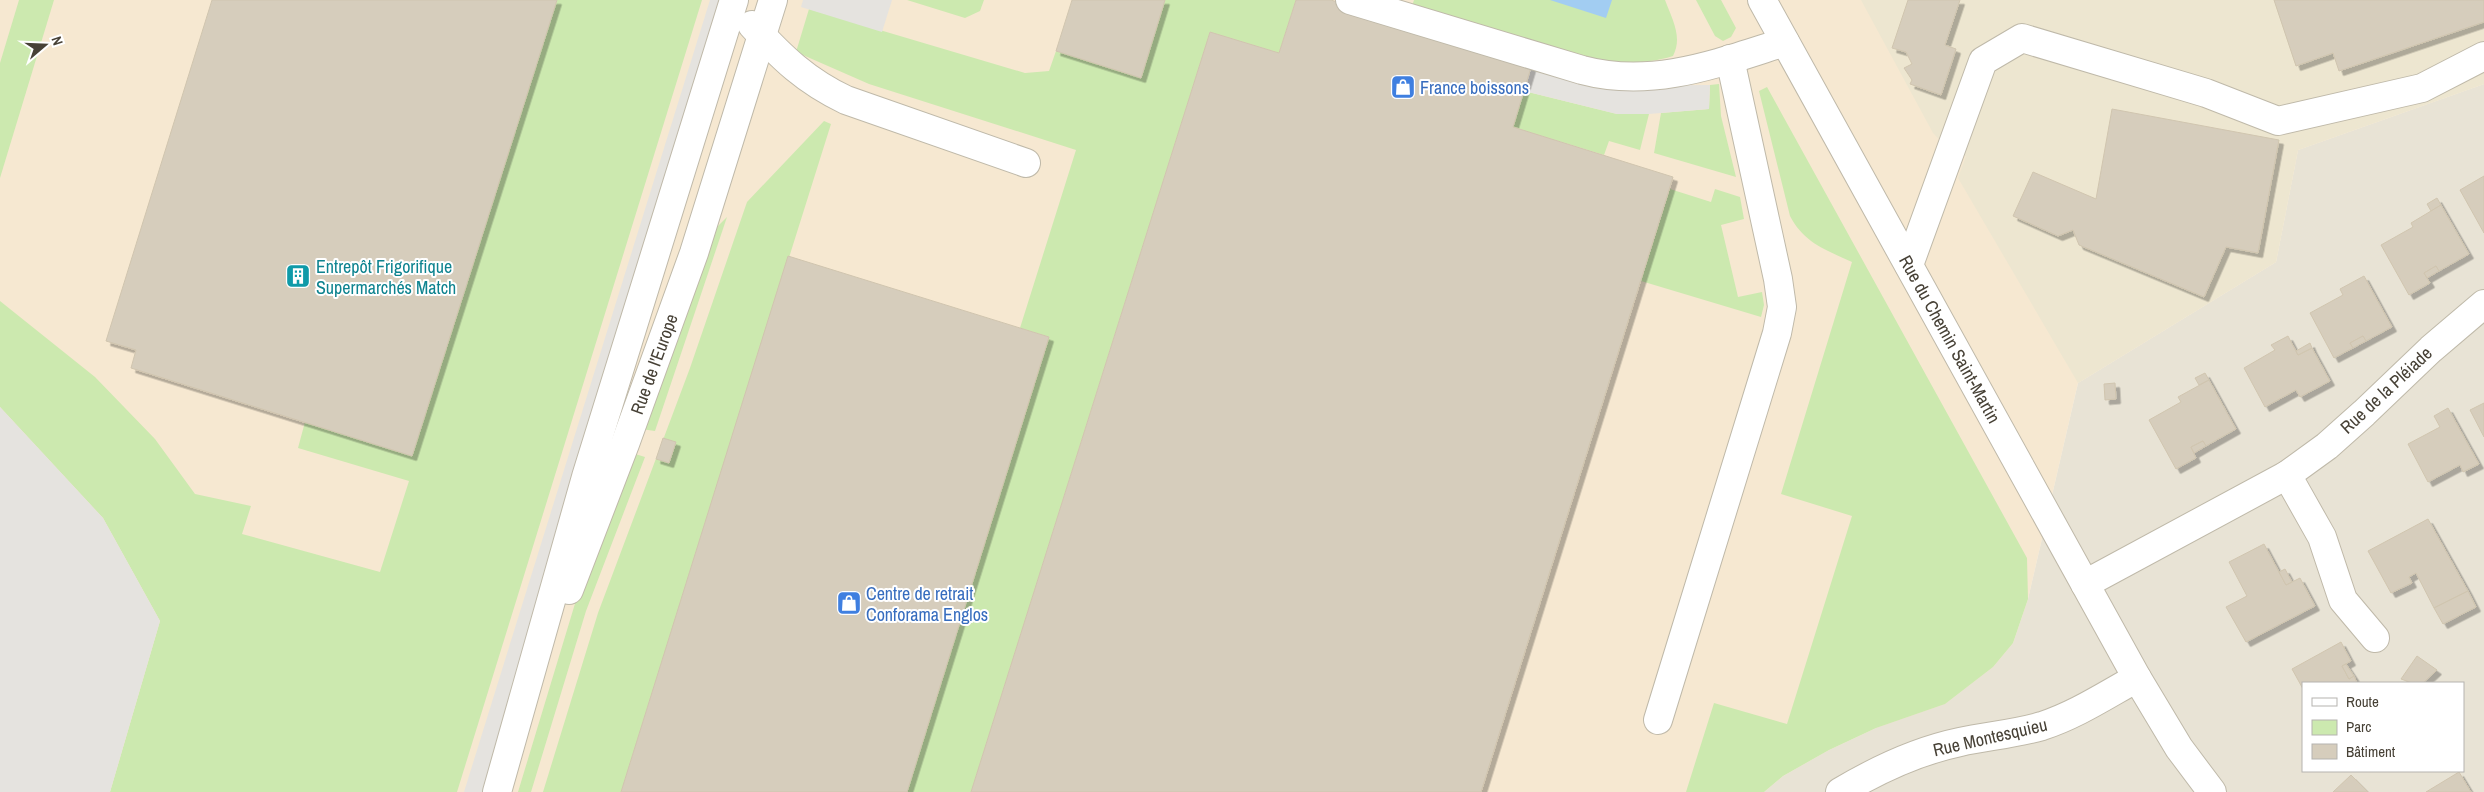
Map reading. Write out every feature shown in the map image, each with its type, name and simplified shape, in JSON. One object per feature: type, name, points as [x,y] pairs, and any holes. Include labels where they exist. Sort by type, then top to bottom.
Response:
[{"type":"street","name":"Rue de l'Europe","points":[[519,722],[606,496],[675,307],[772,0]]},
{"type":"street","points":[[1350,0],[1599,75],[1617,77],[1655,77],[1702,68],[1785,42]]},
{"type":"street","name":"Rue du Chemin Saint-Martin","points":[[1762,0],[2138,678],[2175,741],[2212,792]]},
{"type":"street","name":"Rue de l'Europe","points":[[497,792],[519,722],[586,477],[733,2]]},
{"type":"street","points":[[733,2],[784,60],[806,79],[825,90],[846,100],[1026,163]]},
{"type":"street","points":[[1909,265],[1983,61],[2022,38],[2206,92],[2278,121],[2422,88],[2484,56]]},
{"type":"street","points":[[1658,720],[1777,333],[1782,308],[1778,278],[1730,59]]},
{"type":"street","name":"Rue de la Pléiade","points":[[2085,584],[2287,475],[2327,446],[2430,349],[2484,304]]},
{"type":"street","points":[[2287,475],[2322,537],[2343,600],[2375,638]]},
{"type":"street","name":"Rue Montesquieu","points":[[1840,792],[1890,766],[1922,753],[1958,742],[2040,726],[2061,719],[2138,678]]},
{"type":"shaded area","points":[[0,0],[2484,0],[2484,84],[2298,150],[2276,262],[2078,383],[2028,599],[2013,643],[1993,667],[1945,704],[1876,728],[1829,750],[1783,776],[1764,792],[0,792]]},
{"type":"shaded area","points":[[710,0],[728,0],[483,792],[464,792]]},
{"type":"shaded area","points":[[803,0],[892,0],[882,32],[801,7]]},
{"type":"shaded area","points":[[1861,0],[2484,0],[2484,84],[2298,150],[2276,262],[2078,383],[1958,178],[1966,156],[1950,151],[1933,133]]},
{"type":"shaded area","points":[[1532,64],[1604,86],[1710,85],[1709,109],[1649,114],[1617,114],[1524,91]]},
{"type":"shaded area","points":[[2484,84],[2484,792],[1764,792],[1783,776],[1829,750],[1876,728],[2013,643],[2028,599],[2078,383],[2276,262],[2298,150]]},
{"type":"shaded area","points":[[0,407],[103,518],[160,621],[110,792],[0,792]]},
{"type":"green space","points":[[19,0],[54,0],[0,178],[0,63]]},
{"type":"green space","points":[[557,0],[702,0],[457,792],[110,792],[160,621],[103,518],[0,407],[0,301],[95,377],[155,439],[195,494],[251,506],[242,534],[380,572],[409,481],[298,448],[305,422],[412,456]]},
{"type":"green space","points":[[907,0],[984,0],[980,11],[965,18]]},
{"type":"green space","points":[[1165,0],[1296,0],[1279,53],[1210,32],[971,792],[907,792],[1049,337],[1020,328],[1076,150],[869,84],[796,52],[809,9],[1025,73],[1049,71],[1056,51],[1141,78]]},
{"type":"green space","points":[[1414,0],[1665,0],[1677,35],[1676,49],[1673,56],[1652,61],[1587,60],[1410,12]]},
{"type":"green space","points":[[1696,0],[1721,0],[1736,28],[1731,37],[1723,41],[1715,36]]},
{"type":"green space","points":[[1719,84],[1721,116],[1736,177],[1654,153],[1661,113],[1709,109],[1710,85]]},
{"type":"green space","points":[[1767,87],[2027,558],[2028,599],[2013,643],[1993,667],[1945,704],[1876,728],[1829,750],[1783,776],[1764,792],[1686,792],[1714,703],[1787,724],[1852,516],[1781,494],[1852,262],[1816,245],[1802,233],[1790,216],[1759,91]]},
{"type":"green space","points":[[1524,91],[1617,114],[1649,114],[1640,150],[1609,141],[1604,155],[1513,127]]},
{"type":"green space","points":[[824,121],[831,124],[621,792],[543,792],[598,613],[690,368],[747,202]]},
{"type":"green space","points":[[1670,189],[1711,202],[1715,189],[1740,197],[1744,219],[1721,225],[1738,297],[1762,292],[1764,305],[1761,317],[1641,281]]},
{"type":"green space","points":[[727,217],[655,431],[641,429],[710,234]]},
{"type":"green space","points":[[632,453],[645,457],[586,611],[531,792],[518,792],[577,597]]},
{"type":"water","points":[[1550,0],[1612,0],[1606,18]]},
{"type":"building","name":"Entrepôt Frigorifique Supermarchés Match","points":[[212,0],[557,0],[412,456],[131,368],[136,350],[106,341]]},
{"type":"building","points":[[1072,0],[1165,0],[1141,78],[1056,51]]},
{"type":"building","points":[[1296,0],[1331,0],[1532,64],[1513,127],[1673,177],[1481,792],[971,792],[1210,32],[1279,53]]},
{"type":"building","points":[[1908,0],[1960,0],[1945,45],[1956,49],[1941,95],[1910,84],[1912,80],[1904,68],[1912,64],[1906,52],[1892,48]]},
{"type":"building","points":[[2274,0],[2484,0],[2484,22],[2339,71],[2333,53],[2296,66]]},
{"type":"building","points":[[2112,109],[2279,140],[2258,253],[2226,247],[2204,297],[2079,245],[2073,230],[2058,236],[2013,216],[2033,172],[2096,199]]},
{"type":"building","points":[[2484,176],[2484,233],[2460,190]]},
{"type":"building","points":[[2437,198],[2441,205],[2431,211],[2427,204]]},
{"type":"building","points":[[2441,205],[2469,254],[2439,271],[2436,266],[2424,273],[2430,283],[2409,295],[2381,245],[2413,227],[2411,223]]},
{"type":"building","points":[[788,256],[1049,337],[907,792],[621,792]]},
{"type":"building","points":[[2436,266],[2439,271],[2427,278],[2424,273]]},
{"type":"building","points":[[2364,276],[2392,327],[2366,341],[2363,336],[2350,343],[2353,348],[2334,358],[2310,313],[2343,295],[2340,289]]},
{"type":"building","points":[[2288,336],[2298,355],[2312,348],[2330,381],[2300,397],[2296,390],[2265,407],[2244,368],[2275,350],[2271,345]]},
{"type":"building","points":[[2363,336],[2366,341],[2353,348],[2350,343]]},
{"type":"building","points":[[2310,343],[2312,348],[2298,355],[2296,351]]},
{"type":"building","points":[[2205,373],[2209,380],[2199,385],[2195,378]]},
{"type":"building","points":[[2209,380],[2236,429],[2206,446],[2203,441],[2191,447],[2196,458],[2176,469],[2149,420],[2181,402],[2178,397]]},
{"type":"building","points":[[2115,383],[2116,399],[2105,400],[2104,384]]},
{"type":"building","points":[[2484,403],[2484,437],[2470,410]]},
{"type":"building","points":[[2448,408],[2479,464],[2463,472],[2460,465],[2428,482],[2408,444],[2440,427],[2434,416]]},
{"type":"building","points":[[663,438],[676,442],[669,463],[656,459]]},
{"type":"building","points":[[2203,441],[2206,446],[2194,453],[2191,447]]},
{"type":"building","points":[[2428,519],[2468,591],[2434,608],[2416,573],[2409,577],[2412,583],[2391,593],[2368,551]]},
{"type":"building","points":[[2264,544],[2286,585],[2300,578],[2315,606],[2246,642],[2226,607],[2247,596],[2229,562]]},
{"type":"building","points":[[2285,569],[2292,582],[2286,585],[2279,572]]},
{"type":"building","points":[[2468,591],[2476,607],[2443,624],[2434,608]]},
{"type":"building","points":[[2341,642],[2351,661],[2342,666],[2349,679],[2354,676],[2357,682],[2302,682],[2302,687],[2292,669]]},
{"type":"building","points":[[2417,656],[2437,670],[2424,682],[2409,682],[2401,679]]},
{"type":"building","points":[[2346,664],[2354,676],[2349,679],[2342,666]]},
{"type":"building","points":[[2459,772],[2471,792],[2426,792]]},
{"type":"building","points":[[2351,775],[2368,792],[2333,792]]},
{"type":"place","name":"France boissons","points":[[1403,87]]},
{"type":"place","name":"Entrepôt Frigorifique Supermarchés Match","points":[[298,276]]},
{"type":"place","name":"Centre de retrait Conforama Englos","points":[[849,603]]}]
